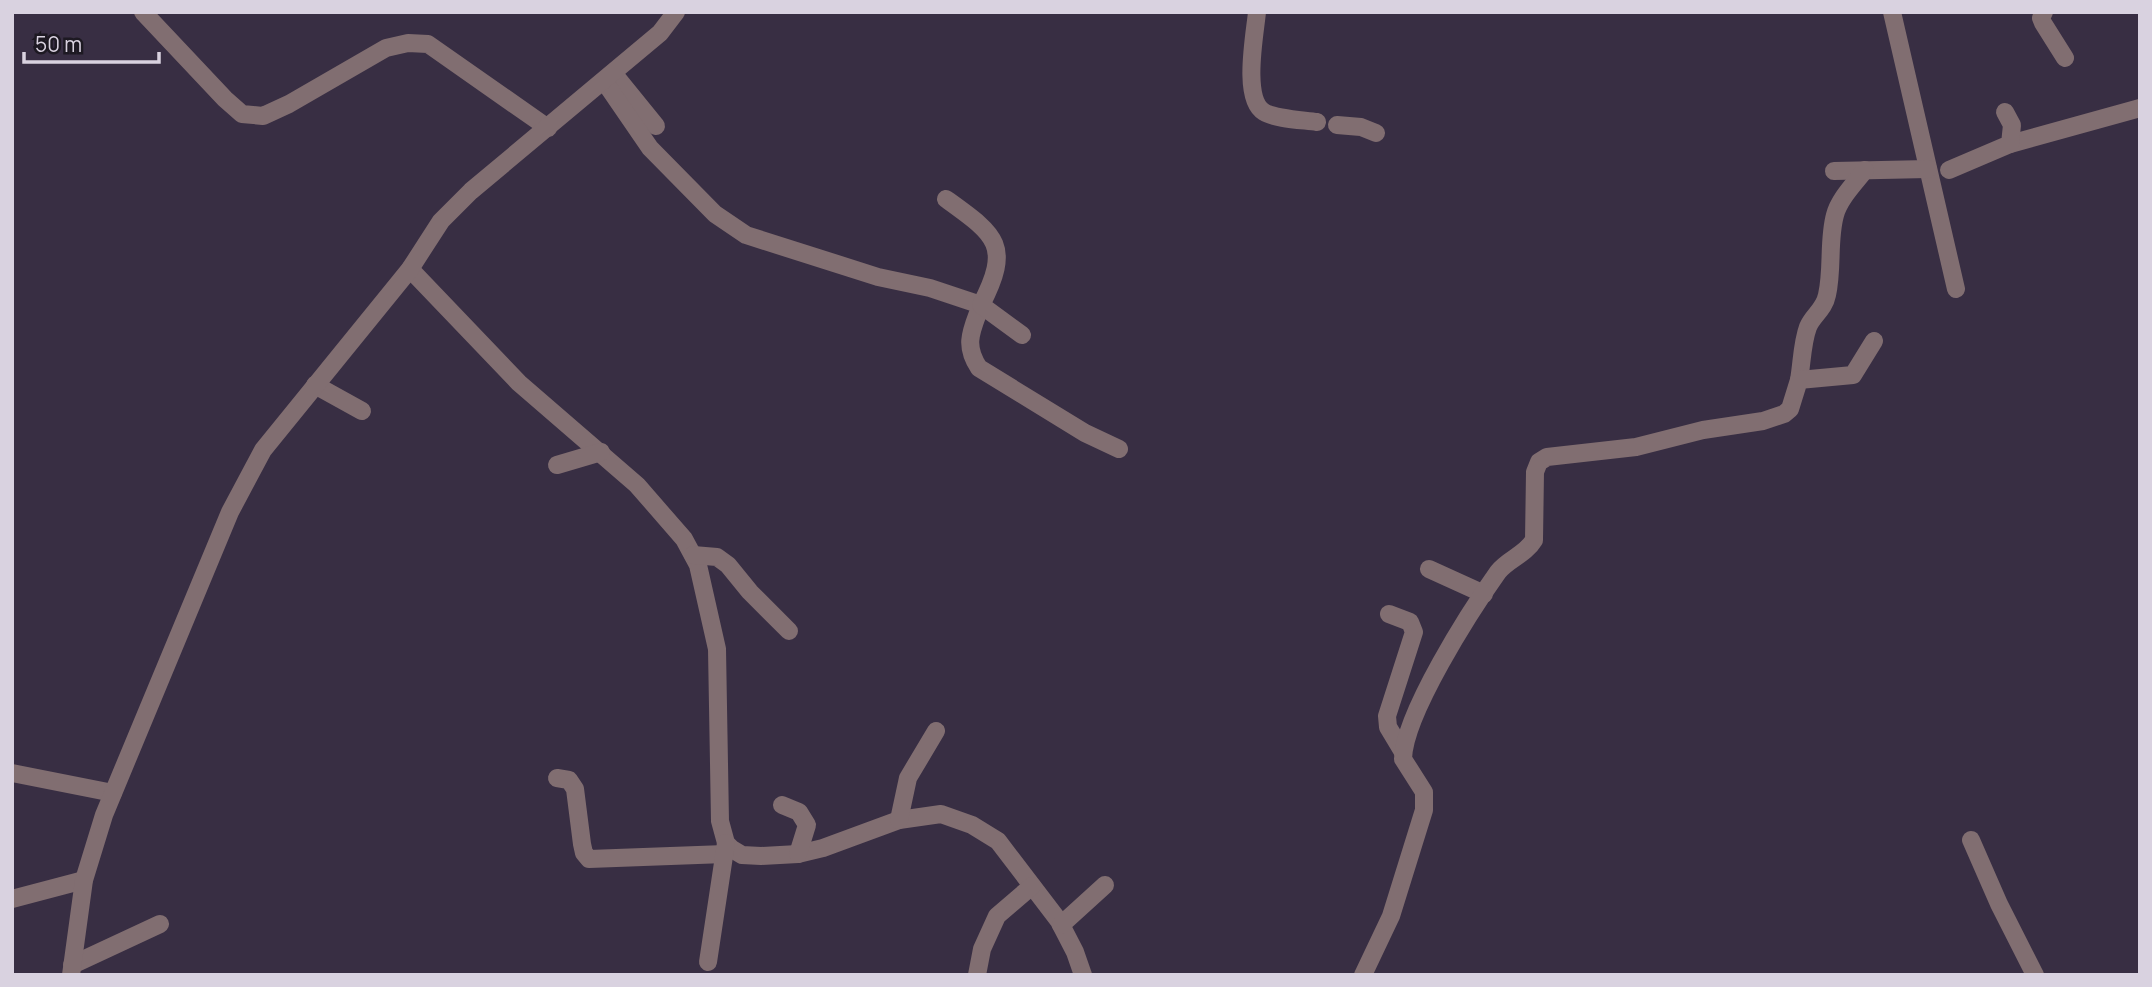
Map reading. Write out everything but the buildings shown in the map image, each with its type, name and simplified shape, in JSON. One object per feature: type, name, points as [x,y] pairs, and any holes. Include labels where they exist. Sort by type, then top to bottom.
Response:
[{"type":"street","points":[[143,12],[242,114],[263,116],[289,104],[378,51],[408,43],[428,44],[548,128]]},
{"type":"street","points":[[71,970],[84,880],[103,815],[230,512],[263,450],[410,268],[442,221],[471,191],[660,33],[676,12]]},
{"type":"street","points":[[1257,12],[1252,75],[1252,89],[1257,104],[1263,112],[1317,122]]},
{"type":"street","points":[[1892,12],[1937,173],[1955,289]]},
{"type":"street","points":[[2044,12],[2041,18],[2043,23],[2065,58]]},
{"type":"street","points":[[608,77],[656,126]]},
{"type":"street","points":[[608,77],[650,148],[715,214],[746,235],[878,277],[930,288],[981,305],[1022,335]]},
{"type":"street","points":[[1834,171],[1937,173],[2010,144],[2140,108]]},
{"type":"street","points":[[2005,112],[2012,125],[2010,144]]},
{"type":"street","points":[[1337,125],[1362,127],[1376,132]]},
{"type":"street","points":[[1403,752],[1415,716],[1458,633],[1500,570],[1529,548],[1534,540],[1535,472],[1542,459],[1636,447],[1703,430],[1763,421],[1784,415],[1790,410],[1810,323],[1817,316],[1827,294],[1835,215],[1865,170]]},
{"type":"street","points":[[946,199],[982,225],[997,247],[997,268],[981,305],[968,346],[979,368],[1084,433],[1119,449]]},
{"type":"street","points":[[410,268],[519,383],[637,485],[684,539],[698,565],[717,649],[720,821],[725,848],[708,962]]},
{"type":"street","points":[[1799,380],[1853,376],[1874,341]]},
{"type":"street","points":[[316,385],[362,411]]},
{"type":"street","points":[[557,466],[601,452]]},
{"type":"street","points":[[693,555],[717,557],[728,565],[750,592],[789,631]]},
{"type":"street","points":[[1429,569],[1484,594]]},
{"type":"street","points":[[1363,975],[1391,916],[1424,810],[1424,792],[1405,765],[1403,752],[1388,727],[1387,716],[1414,632],[1409,622],[1389,614]]},
{"type":"street","points":[[899,820],[908,778],[936,731]]},
{"type":"street","points":[[12,773],[113,793]]},
{"type":"street","points":[[557,778],[569,780],[575,789],[582,844],[589,859],[725,848],[742,855],[798,854],[823,848],[899,820],[941,814],[972,825],[998,842],[1061,925],[1083,975]]},
{"type":"street","points":[[782,804],[799,812],[807,825],[798,854]]},
{"type":"street","points":[[1971,840],[1999,904],[2035,975]]},
{"type":"street","points":[[12,899],[84,880]]},
{"type":"street","points":[[1061,925],[1105,885]]},
{"type":"street","points":[[977,975],[982,949],[997,916],[1032,886]]},
{"type":"street","points":[[71,970],[160,924]]}]
